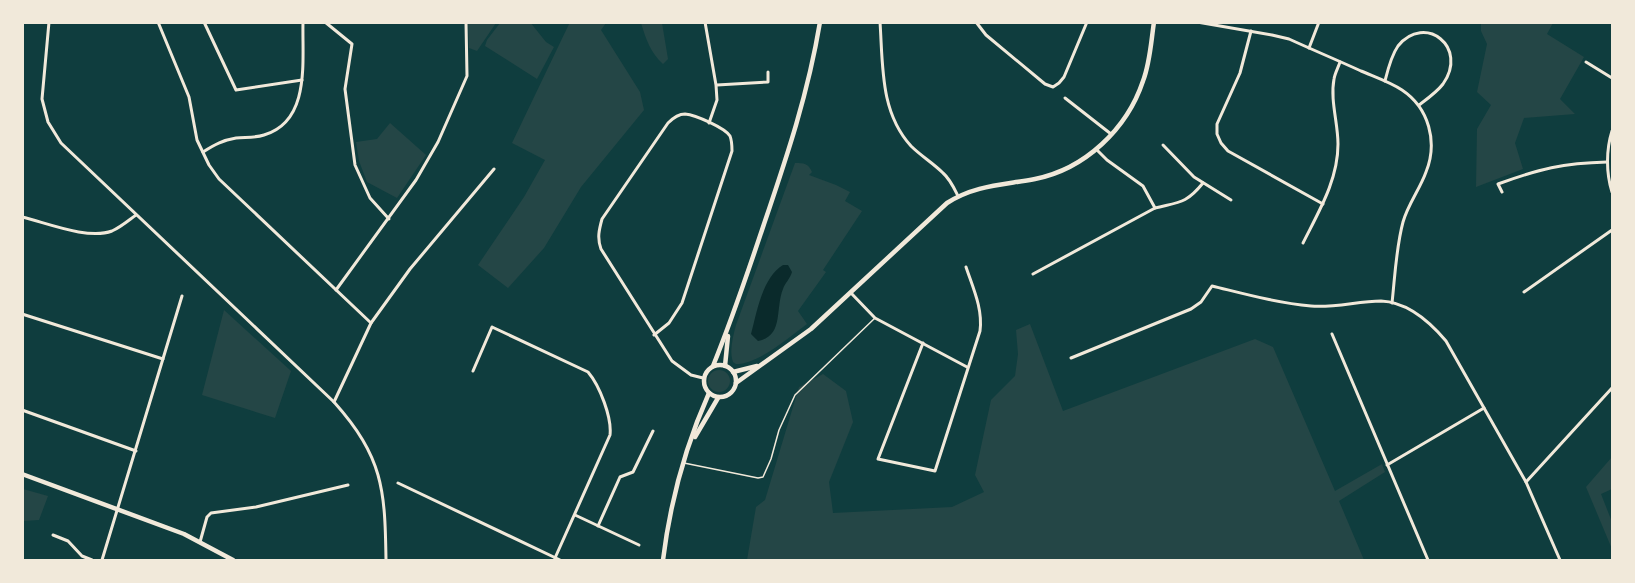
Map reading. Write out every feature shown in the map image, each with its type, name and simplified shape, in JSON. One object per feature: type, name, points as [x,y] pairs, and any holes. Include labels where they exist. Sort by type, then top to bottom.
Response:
[{"type":"street","points":[[49,22],[42,99],[48,122],[61,143],[334,402],[354,424],[366,443],[382,488],[386,561]]},
{"type":"street","points":[[158,22],[189,97],[197,140],[209,165],[219,179],[372,323]]},
{"type":"street","points":[[204,22],[236,90],[302,80]]},
{"type":"street","points":[[203,152],[220,141],[263,136],[286,123],[300,98],[303,22]]},
{"type":"street","points":[[325,22],[352,44],[345,88],[355,165],[370,198],[389,219]]},
{"type":"street","points":[[336,290],[416,180],[438,142],[467,75],[466,22]]},
{"type":"street","points":[[705,22],[717,100],[709,123]]},
{"type":"street","points":[[718,398],[709,393],[703,384],[703,378],[713,366],[729,327],[797,127],[820,22]]},
{"type":"street","points":[[880,22],[888,109],[897,127],[909,143],[922,157],[943,173],[958,196]]},
{"type":"street","points":[[976,22],[986,35],[1045,84],[1053,87],[1064,77],[1087,22]]},
{"type":"street","points":[[689,447],[718,398],[730,394],[736,383],[811,329],[937,211],[958,196],[990,185],[1035,179],[1057,173],[1079,162],[1096,149],[1111,134],[1135,101],[1149,58],[1154,22]]},
{"type":"street","points":[[1197,22],[1228,25],[1289,39],[1400,88],[1419,105],[1426,118],[1432,146],[1426,173],[1404,220],[1399,240],[1392,303]]},
{"type":"street","points":[[1309,48],[1319,22]]},
{"type":"street","points":[[1251,31],[1240,73],[1217,124],[1217,134],[1228,152],[1323,204]]},
{"type":"street","points":[[1385,81],[1395,52],[1408,36],[1422,33],[1433,34],[1444,40],[1450,50],[1452,63],[1449,74],[1437,91],[1419,105]]},
{"type":"street","points":[[1303,243],[1331,187],[1336,166],[1338,143],[1333,91],[1334,79],[1340,62]]},
{"type":"street","points":[[1586,62],[1612,78]]},
{"type":"street","points":[[716,85],[768,82],[768,72]]},
{"type":"street","points":[[1065,98],[1111,134]]},
{"type":"street","points":[[654,335],[669,323],[682,303],[732,151],[730,137],[724,130],[684,114],[668,123],[602,219],[598,241],[601,249],[654,335],[672,362],[691,375],[703,378]]},
{"type":"street","points":[[1612,131],[1607,162],[1612,192]]},
{"type":"street","points":[[1163,145],[1194,177],[1231,200]]},
{"type":"street","points":[[1096,149],[1107,160],[1143,186],[1155,208]]},
{"type":"street","points":[[1502,192],[1498,184],[1539,169],[1574,162],[1607,162]]},
{"type":"street","points":[[334,402],[372,323],[410,269],[494,169]]},
{"type":"street","points":[[1033,274],[1155,208],[1178,204],[1203,183]]},
{"type":"street","points":[[22,217],[84,233],[100,233],[113,230],[136,215]]},
{"type":"street","points":[[1524,292],[1612,230]]},
{"type":"street","points":[[923,343],[878,459],[935,471],[982,320],[966,267]]},
{"type":"street","points":[[1071,358],[1191,309],[1201,302],[1212,286],[1288,304],[1321,307],[1381,301],[1409,309],[1422,317],[1446,341],[1526,482],[1560,561]]},
{"type":"street","points":[[851,293],[875,318],[967,367]]},
{"type":"street","points":[[102,561],[182,296]]},
{"type":"street","points":[[22,314],[163,359]]},
{"type":"street","points":[[473,371],[492,327],[588,372],[595,381],[611,425],[610,435],[555,558]]},
{"type":"street","points":[[725,366],[729,327]]},
{"type":"street","points":[[1332,334],[1428,561]]},
{"type":"street","points":[[733,372],[762,365]]},
{"type":"street","points":[[713,366],[725,366],[733,372],[736,383]]},
{"type":"street","points":[[1526,482],[1612,388]]},
{"type":"street","points":[[661,561],[676,483],[709,393]]},
{"type":"street","points":[[1387,465],[1484,408]]},
{"type":"street","points":[[22,410],[136,451]]},
{"type":"street","points":[[598,526],[620,477],[633,472],[653,431]]},
{"type":"street","points":[[22,474],[200,542],[233,561]]},
{"type":"street","points":[[398,483],[560,561]]},
{"type":"street","points":[[200,542],[207,517],[211,513],[256,507],[348,485]]},
{"type":"street","points":[[575,515],[639,546]]},
{"type":"street","points":[[53,535],[68,541],[82,556],[92,561]]},
{"type":"lane","points":[[683,463],[738,475],[763,477],[779,430],[795,395],[875,318]]},
{"type":"shaded area","points":[[530,22],[546,42],[554,47],[537,79],[485,46],[500,23]]},
{"type":"shaded area","points":[[570,22],[606,23],[601,30],[640,92],[644,110],[581,187],[544,248],[508,288],[478,265],[524,197],[545,160],[512,143]]},
{"type":"shaded area","points":[[468,23],[496,23],[477,51],[469,48]]},
{"type":"shaded area","points":[[641,23],[662,23],[668,59],[663,64],[652,50]]},
{"type":"shaded area","points":[[1481,23],[1553,23],[1547,34],[1584,57],[1560,99],[1575,114],[1524,118],[1515,143],[1523,169],[1476,187],[1477,129],[1491,105],[1477,92],[1487,44],[1481,31]]},
{"type":"shaded area","points":[[390,123],[426,155],[397,198],[367,182],[359,161],[356,142],[377,139]]},
{"type":"shaded area","points":[[795,163],[807,165],[812,172],[809,175],[850,192],[845,201],[862,211],[823,270],[826,272],[798,311],[807,324],[764,355],[745,363],[736,364],[733,362],[731,353],[736,325]]},
{"type":"shaded area","points":[[783,265],[788,265],[792,272],[783,289],[775,328],[772,334],[758,341],[751,334],[761,296],[770,278]]},
{"type":"shaded area","points":[[224,310],[291,371],[275,418],[202,395]]},
{"type":"shaded area","points":[[1030,324],[1063,411],[1255,339],[1273,347],[1335,491],[1382,464],[1385,472],[1339,501],[1364,560],[747,560],[756,507],[765,500],[799,387],[823,374],[846,391],[853,422],[829,482],[833,513],[952,507],[984,492],[975,475],[991,400],[1015,376],[1018,354],[1016,330]]},
{"type":"shaded area","points":[[719,370],[727,373],[730,381],[727,389],[719,392],[711,389],[708,381],[711,373]]},
{"type":"shaded area","points":[[1612,457],[1612,489],[1601,494],[1612,522],[1612,549],[1586,487]]},
{"type":"shaded area","points":[[23,489],[48,496],[39,520],[23,521]]}]
